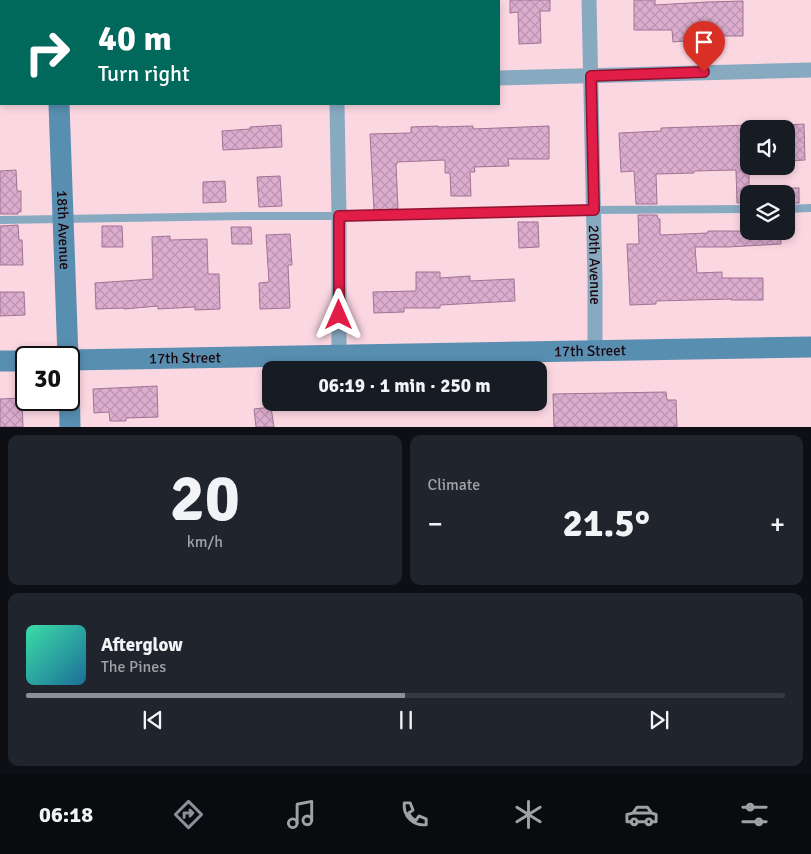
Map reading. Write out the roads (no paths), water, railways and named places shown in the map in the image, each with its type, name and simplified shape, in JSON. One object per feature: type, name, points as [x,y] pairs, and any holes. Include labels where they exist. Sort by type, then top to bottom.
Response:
[{"type":"main road","name":"18th Avenue","points":[[59,105],[68,346]]},
{"type":"main road","name":"17th Street","points":[[80,359],[811,347]]},
{"type":"main road","points":[[0,361],[15,361]]},
{"type":"main road","points":[[70,411],[70,426]]},
{"type":"street","name":"20th Avenue","points":[[589,0],[595,351]]},
{"type":"street","points":[[500,78],[811,70]]},
{"type":"street","points":[[337,105],[339,355]]},
{"type":"lane","points":[[795,209],[811,208]]},
{"type":"lane","points":[[0,220],[339,216],[594,210],[740,210]]}]
